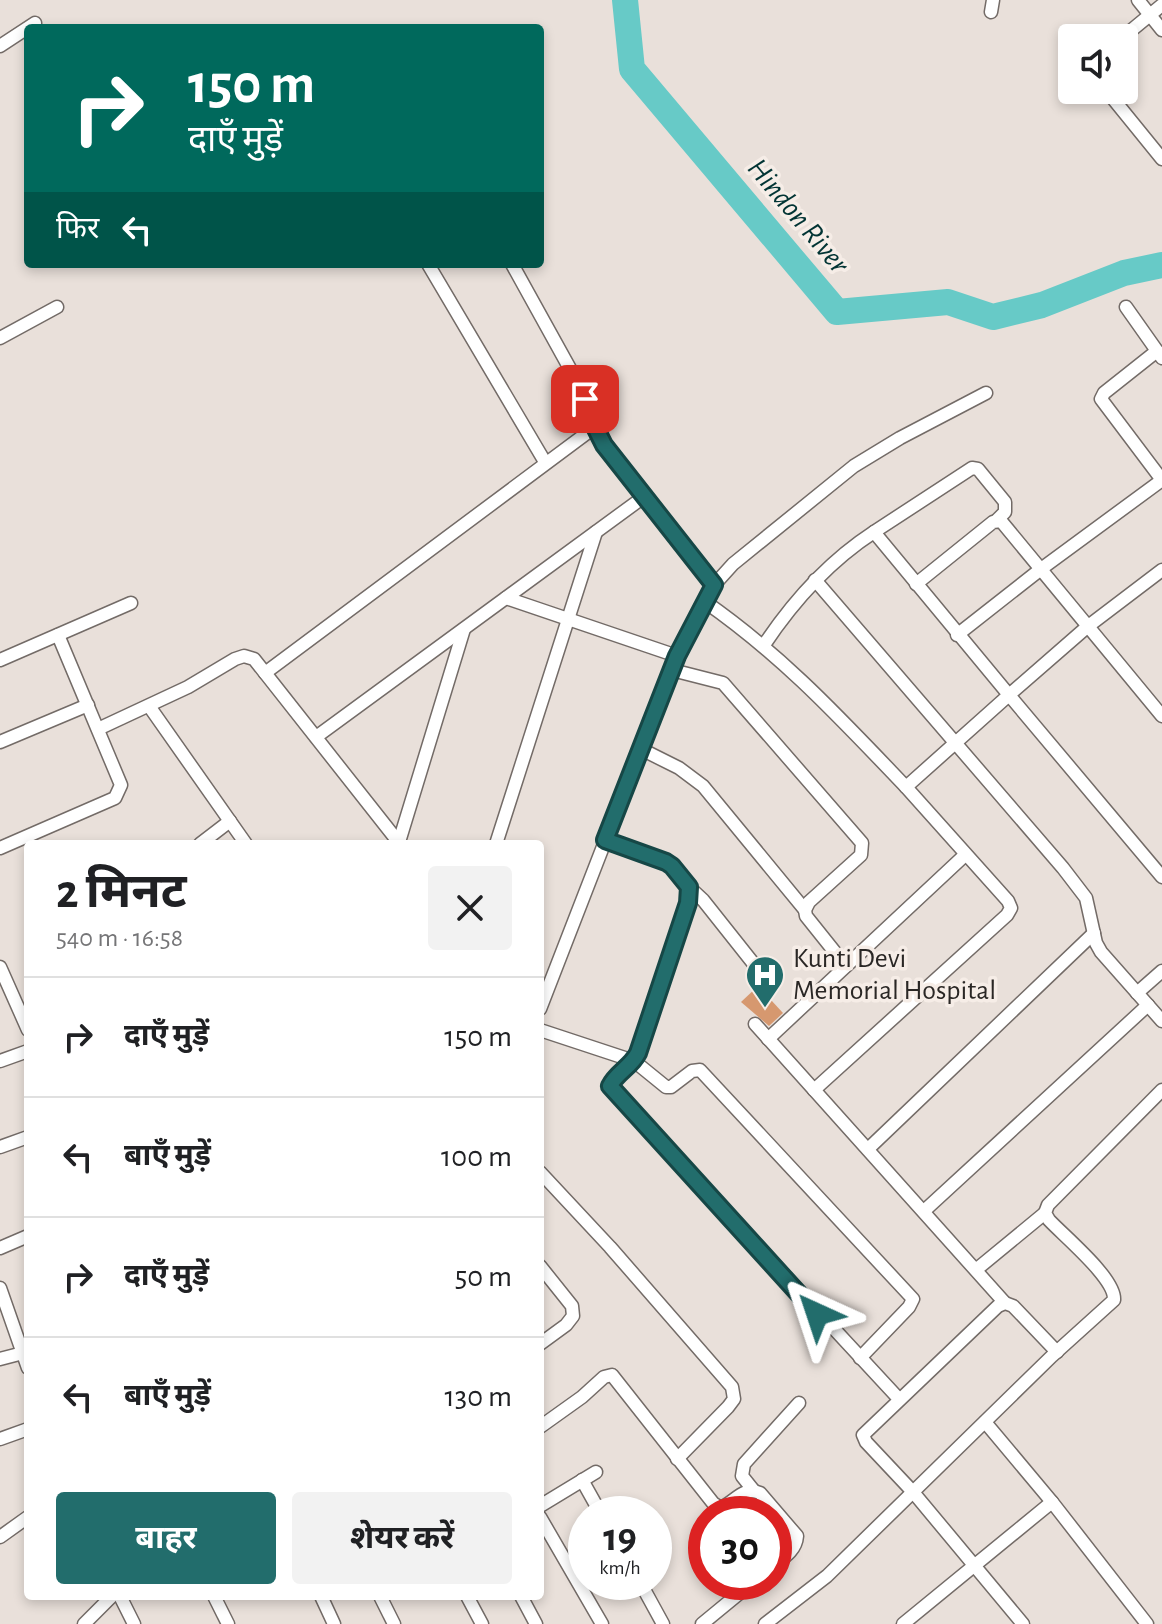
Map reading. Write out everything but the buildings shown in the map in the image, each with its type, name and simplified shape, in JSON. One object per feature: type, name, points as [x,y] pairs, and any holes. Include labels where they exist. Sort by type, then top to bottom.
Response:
[{"type":"street","points":[[1138,0],[1162,30]]},
{"type":"street","points":[[1138,25],[1162,5]]},
{"type":"street","points":[[0,46],[24,30]]},
{"type":"street","points":[[1117,104],[1162,159]]},
{"type":"street","points":[[430,268],[545,462]]},
{"type":"street","points":[[514,268],[595,414],[595,427],[604,445],[714,585]]},
{"type":"street","points":[[0,338],[57,307]]},
{"type":"street","points":[[957,635],[1162,480],[1101,399],[1104,393],[1160,355],[1126,307]]},
{"type":"street","points":[[544,999],[677,656],[714,585],[733,564],[854,466],[986,393]]},
{"type":"street","points":[[265,673],[595,427]]},
{"type":"street","points":[[764,645],[788,609],[852,546],[972,468],[978,469],[1005,502],[1005,512],[916,584]]},
{"type":"street","points":[[316,737],[645,496]]},
{"type":"street","points":[[997,520],[1162,716]]},
{"type":"street","points":[[497,840],[596,532]]},
{"type":"street","points":[[874,532],[1162,877]]},
{"type":"street","points":[[906,787],[1087,627],[1162,570]]},
{"type":"street","points":[[815,580],[1086,898],[1101,952],[1162,1021]]},
{"type":"street","points":[[506,598],[677,656]]},
{"type":"street","points":[[704,601],[764,645],[803,680],[906,787],[1011,908],[1007,915],[814,1090]]},
{"type":"street","points":[[0,660],[131,603]]},
{"type":"street","points":[[401,840],[464,629]]},
{"type":"street","points":[[32,839],[115,798],[121,785],[58,635]]},
{"type":"street","points":[[98,729],[244,656],[254,659],[398,840]]},
{"type":"street","points":[[672,670],[723,683],[862,843],[861,855],[809,902],[805,910]]},
{"type":"street","points":[[0,742],[88,705]]},
{"type":"street","points":[[149,706],[243,840]]},
{"type":"street","points":[[641,749],[679,768],[703,786],[805,910],[806,916],[846,966]]},
{"type":"street","points":[[205,840],[230,821]]},
{"type":"street","points":[[605,840],[672,866],[757,968]]},
{"type":"street","points":[[0,848],[24,841]]},
{"type":"street","points":[[768,1039],[965,855]]},
{"type":"street","points":[[689,887],[688,903],[634,1061],[611,1083],[612,1089],[899,1399]]},
{"type":"street","points":[[868,1149],[1094,933]]},
{"type":"street","points":[[0,967],[24,1021]]},
{"type":"street","points":[[1137,993],[1162,971]]},
{"type":"street","points":[[924,1211],[1148,1005]]},
{"type":"street","points":[[755,1024],[1005,1303],[1013,1306],[1057,1352]]},
{"type":"street","points":[[544,1031],[634,1061],[666,1087],[671,1087],[692,1071],[700,1070],[913,1299],[860,1358]]},
{"type":"street","points":[[0,1061],[24,1052]]},
{"type":"street","points":[[977,1269],[1045,1213],[1048,1205],[1162,1090]]},
{"type":"street","points":[[0,1147],[24,1138]]},
{"type":"street","points":[[544,1176],[732,1387],[734,1399],[728,1407],[677,1459]]},
{"type":"street","points":[[767,1623],[827,1576],[1114,1300],[1115,1292],[1107,1280],[1045,1213]]},
{"type":"street","points":[[0,1248],[24,1238]]},
{"type":"street","points":[[544,1271],[572,1306],[573,1316],[544,1341]]},
{"type":"street","points":[[0,1288],[24,1356]]},
{"type":"street","points":[[1005,1303],[998,1306],[863,1435],[1023,1624]]},
{"type":"street","points":[[0,1359],[23,1353]]},
{"type":"street","points":[[544,1424],[604,1377],[612,1375],[713,1503],[721,1508],[747,1490],[763,1496]]},
{"type":"street","points":[[754,1491],[742,1476],[744,1464],[799,1403]]},
{"type":"street","points":[[985,1422],[1147,1624]]},
{"type":"street","points":[[0,1439],[24,1430]]},
{"type":"street","points":[[544,1504],[596,1472]]},
{"type":"street","points":[[582,1480],[591,1496]]},
{"type":"street","points":[[903,1624],[1052,1502]]},
{"type":"street","points":[[0,1537],[24,1520]]},
{"type":"street","points":[[544,1524],[602,1624]]},
{"type":"street","points":[[792,1530],[797,1536],[792,1550]]},
{"type":"street","points":[[84,1624],[108,1600]]},
{"type":"street","points":[[122,1600],[134,1624]]},
{"type":"street","points":[[216,1600],[228,1624]]},
{"type":"street","points":[[323,1600],[334,1624]]},
{"type":"street","points":[[382,1600],[394,1624]]},
{"type":"street","points":[[469,1600],[482,1624]]},
{"type":"street","points":[[523,1600],[536,1624]]},
{"type":"street","points":[[650,1600],[663,1624]]},
{"type":"street","points":[[702,1624],[731,1600]]},
{"type":"waterway","name":"Hindon River","points":[[625,0],[632,69],[837,312],[948,302],[993,317],[1042,305],[1124,273],[1162,265]]},
{"type":"place","name":"Kunti Devi Memorial Hospital","points":[[765,1009]]},
{"type":"route","points":[[585,399],[595,414],[595,427],[604,445],[714,585],[677,656],[605,840],[666,862],[689,887],[688,903],[638,1053],[610,1086],[817,1314]]}]
